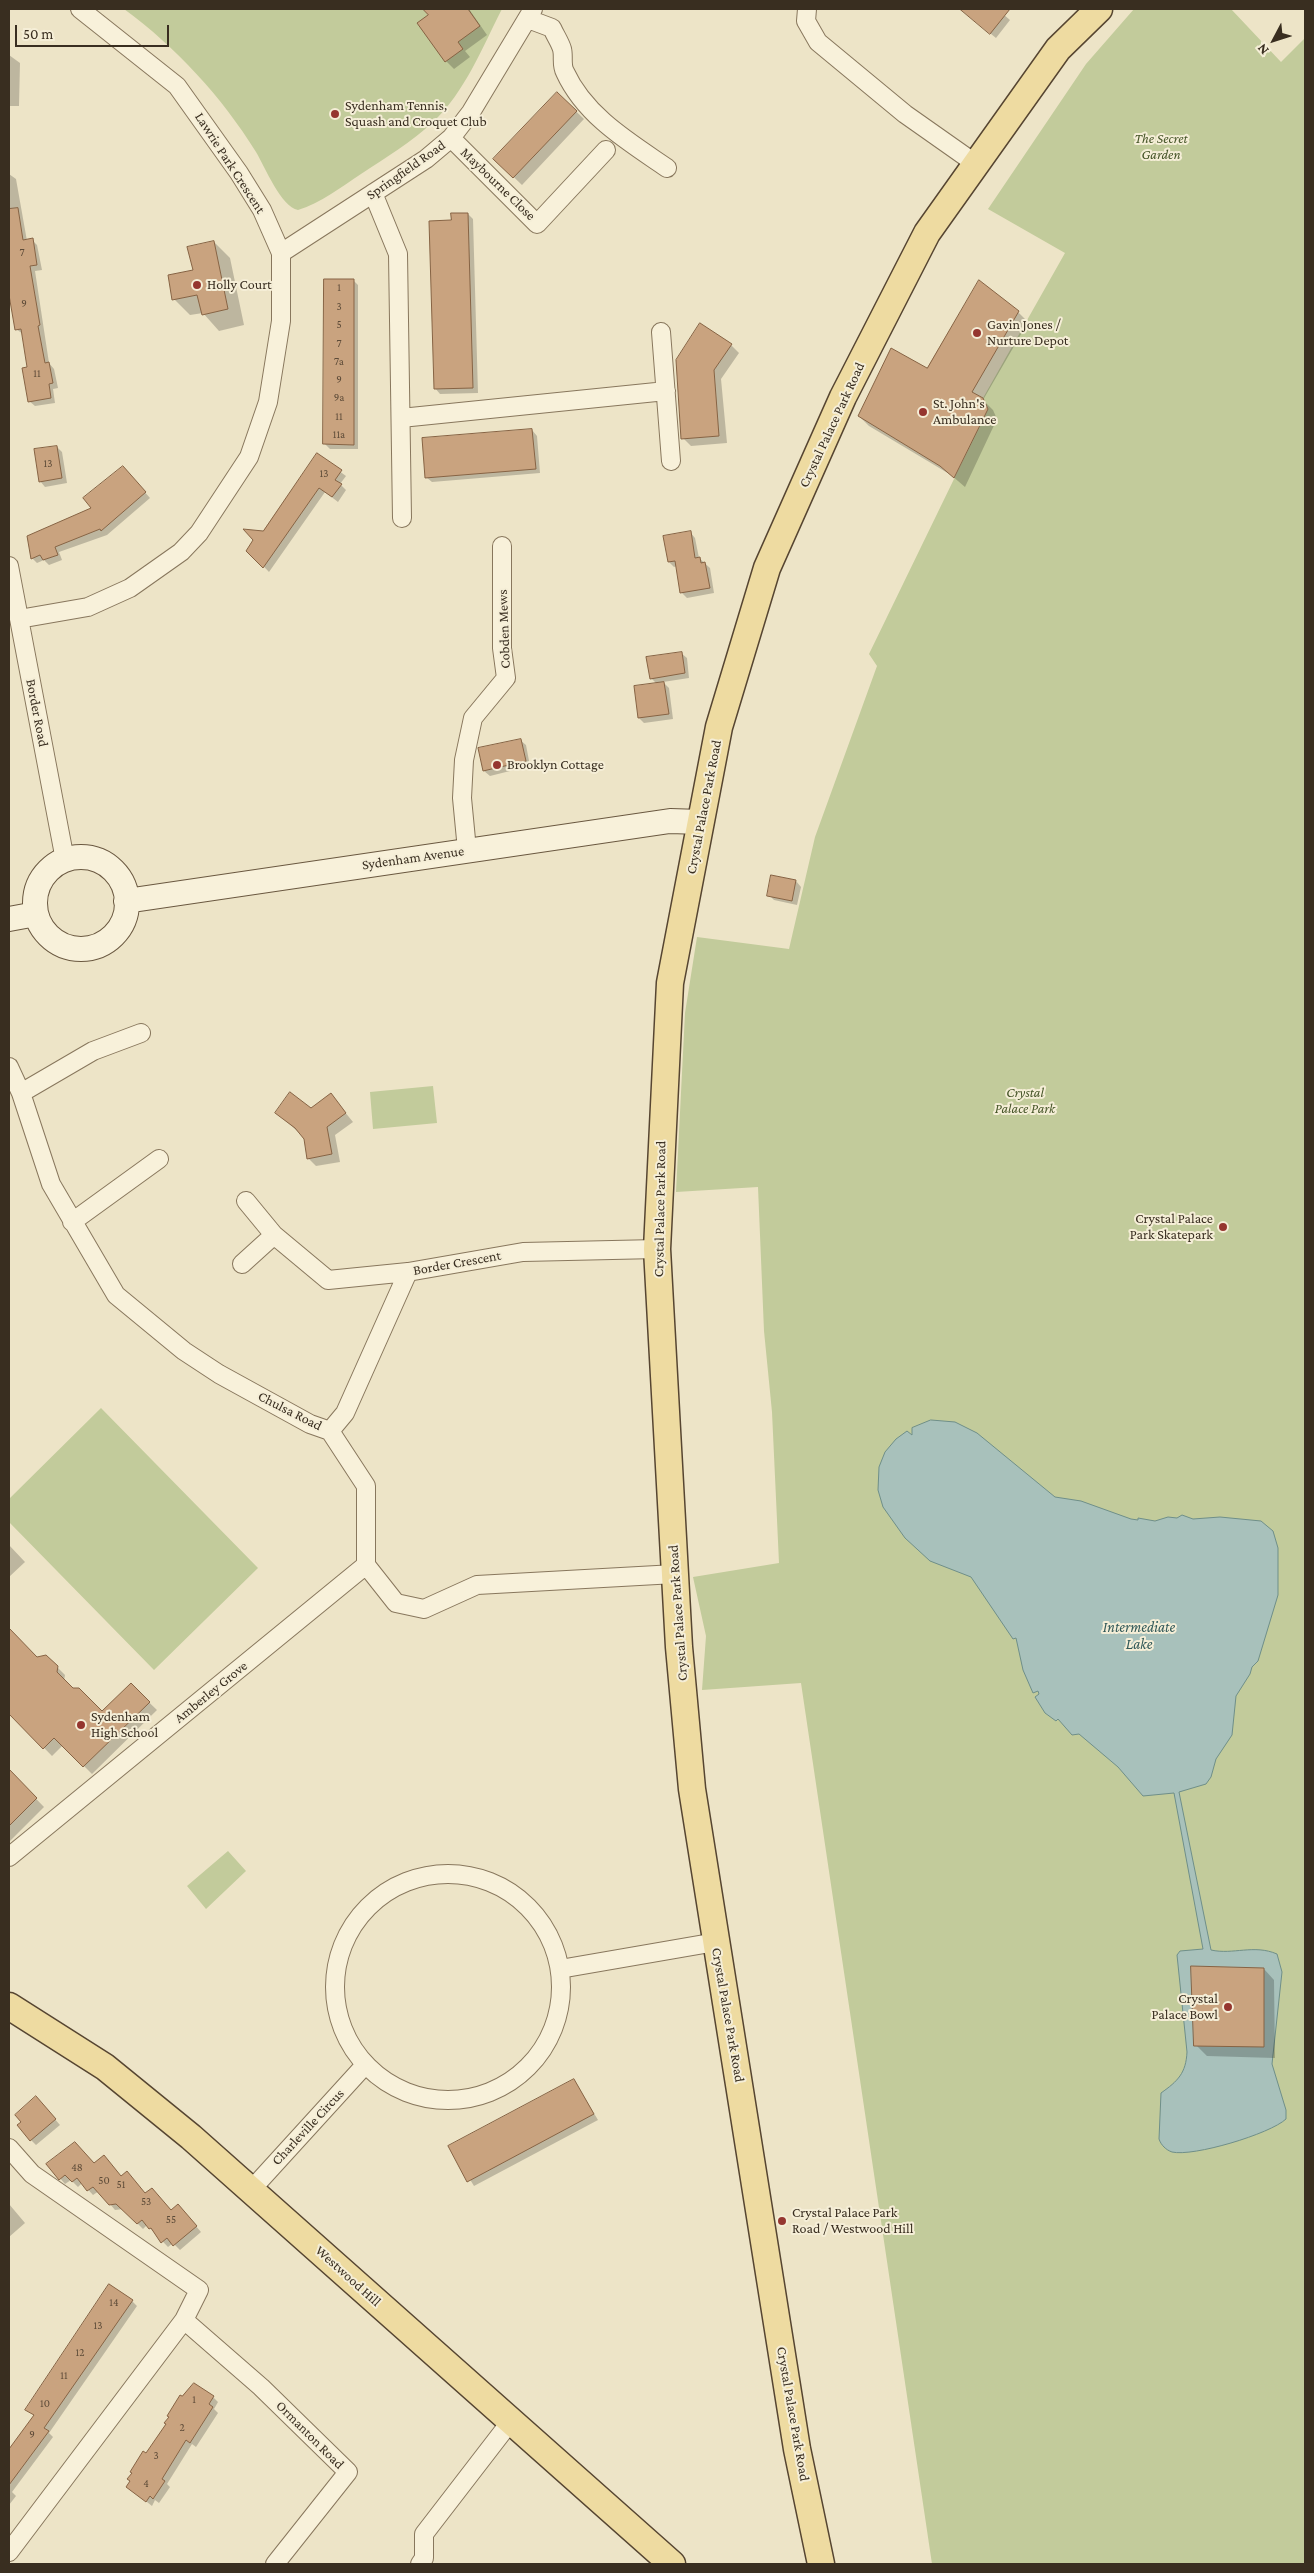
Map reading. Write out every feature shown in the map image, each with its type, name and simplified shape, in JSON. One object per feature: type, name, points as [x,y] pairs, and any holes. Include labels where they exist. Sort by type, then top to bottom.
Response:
[{"type":"main road","name":"Crystal Palace Park Road","points":[[821,2564],[797,2449],[729,2012],[692,1789],[675,1574],[657,1250],[670,983],[719,727],[767,568],[843,397],[923,242],[1058,49],[1099,9]]},
{"type":"main road","name":"Westwood Hill","points":[[9,2006],[105,2067],[252,2189],[672,2564]]},
{"type":"street","name":"Lawrie Park Crescent","points":[[19,619],[88,607],[130,588],[181,552],[199,533],[249,457],[268,402],[281,321],[281,253],[262,210],[177,86],[80,9]]},
{"type":"street","points":[[807,9],[806,21],[818,42],[905,114],[976,164]]},
{"type":"street","name":"Springfield Road","points":[[281,253],[426,159],[451,138],[471,112],[531,14]]},
{"type":"street","points":[[531,14],[552,28],[562,50],[563,70],[575,90],[594,113],[617,134],[667,168]]},
{"type":"street","name":"Maybourne Close","points":[[451,138],[537,224],[606,150]]},
{"type":"street","points":[[373,193],[398,254],[402,518]]},
{"type":"street","points":[[661,332],[670,461]]},
{"type":"street","points":[[401,418],[666,391]]},
{"type":"street","name":"Cobden Mews","points":[[467,850],[462,798],[463,770],[473,718],[506,678],[502,648],[502,546]]},
{"type":"street","name":"Border Road","points":[[9,566],[65,860]]},
{"type":"street","name":"Sydenham Avenue","points":[[126,901],[670,821],[701,822]]},
{"type":"street","points":[[89,858],[111,868],[124,889],[125,913],[114,934],[104,942],[87,948],[69,947],[48,935],[36,914],[35,902],[42,878],[50,868],[65,860],[89,858]]},
{"type":"street","points":[[9,919],[36,914]]},
{"type":"street","points":[[21,1093],[93,1051],[140,1033]]},
{"type":"street","name":"Chulsa Road","points":[[9,1066],[21,1093],[51,1184],[116,1295],[184,1352],[219,1374],[310,1424],[330,1431],[366,1486],[366,1565]]},
{"type":"street","points":[[72,1222],[159,1159]]},
{"type":"street","name":"Border Crescent","points":[[246,1201],[274,1235],[328,1280],[408,1272],[523,1252],[657,1250]]},
{"type":"street","points":[[242,1264],[274,1235]]},
{"type":"street","points":[[330,1431],[345,1413],[408,1272]]},
{"type":"street","points":[[366,1565],[396,1603],[424,1609],[477,1584],[675,1574]]},
{"type":"street","name":"Amberley Grove","points":[[9,1857],[366,1565]]},
{"type":"street","points":[[451,1874],[479,1877],[504,1888],[539,1919],[553,1943],[560,1969],[560,2008],[552,2032],[531,2065],[508,2083],[484,2094],[455,2100],[423,2097],[386,2082],[365,2065],[346,2035],[335,1997],[336,1968],[345,1938],[359,1916],[376,1899],[405,1882],[451,1874]]},
{"type":"street","points":[[560,1969],[716,1942]]},
{"type":"street","name":"Charleville Circus","points":[[252,2189],[365,2065]]},
{"type":"street","points":[[9,2148],[32,2174],[199,2290],[184,2320],[9,2552]]},
{"type":"street","name":"Ormanton Road","points":[[184,2320],[261,2387],[348,2472],[275,2564]]},
{"type":"street","points":[[420,2564],[424,2558],[424,2534],[511,2421]]},
{"type":"green space","name":"Sydenham Tennis, Squash and Croquet Club","points":[[124,9],[502,9],[464,83],[433,122],[407,143],[323,199],[298,210],[286,202],[280,194],[243,132],[197,74],[180,56]]},
{"type":"green space","name":"Crystal Palace Park","points":[[1134,9],[1231,9],[1281,62],[1305,38],[1305,2564],[932,2564],[801,1683],[702,1690],[706,1636],[693,1577],[779,1563],[772,1412],[764,1331],[758,1187],[676,1192],[685,1013],[697,937],[789,949],[815,837],[877,666],[869,654],[988,409],[983,398],[1065,253],[988,209],[1086,64]]},
{"type":"green space","points":[[433,1086],[437,1123],[373,1129],[370,1092]]},
{"type":"green space","points":[[101,1408],[258,1568],[154,1670],[9,1522],[9,1499]]},
{"type":"green space","points":[[228,1851],[246,1871],[206,1909],[187,1886]]},
{"type":"water","name":"Intermediate Lake","points":[[931,1420],[955,1422],[977,1433],[1055,1497],[1081,1501],[1131,1519],[1138,1520],[1138,1518],[1155,1521],[1168,1517],[1177,1518],[1182,1515],[1193,1519],[1220,1517],[1261,1521],[1273,1531],[1278,1548],[1278,1595],[1258,1661],[1252,1667],[1250,1674],[1236,1696],[1232,1735],[1216,1759],[1211,1777],[1206,1784],[1179,1792],[1211,1950],[1260,1950],[1277,1954],[1282,1972],[1272,2064],[1286,2110],[1286,2119],[1277,2125],[1231,2143],[1182,2153],[1170,2151],[1164,2147],[1159,2139],[1161,2093],[1180,2076],[1185,2066],[1187,2052],[1177,1955],[1180,1951],[1203,1949],[1174,1793],[1143,1796],[1118,1767],[1079,1734],[1072,1735],[1058,1719],[1056,1721],[1045,1713],[1035,1697],[1039,1694],[1038,1691],[1033,1693],[1023,1670],[1016,1638],[1013,1639],[971,1577],[930,1561],[905,1538],[883,1507],[878,1490],[879,1467],[885,1452],[896,1439],[907,1431],[912,1435],[912,1428]]},
{"type":"building","points":[[423,9],[468,9],[480,26],[458,42],[463,49],[445,62],[417,23],[428,15]]},
{"type":"building","points":[[960,9],[1010,9],[990,34]]},
{"type":"building","points":[[557,92],[577,111],[513,178],[493,159]]},
{"type":"building","points":[[18,208],[23,240],[33,238],[37,265],[30,266],[40,325],[38,326],[45,363],[49,362],[53,383],[49,384],[51,398],[28,402],[22,368],[27,367],[21,329],[15,330],[9,295],[9,209]]},
{"type":"building","points":[[451,213],[468,213],[473,388],[434,389],[429,221],[451,220]]},
{"type":"building","name":"Holly Court","points":[[214,241],[228,309],[202,315],[197,295],[172,300],[168,275],[193,270],[187,247]]},
{"type":"building","points":[[324,279],[354,279],[354,445],[323,444]]},
{"type":"building","name":"St. John's Ambulance","points":[[979,280],[1019,311],[972,392],[983,398],[988,409],[954,478],[940,466],[858,416],[891,348],[927,368]]},
{"type":"building","points":[[700,323],[732,344],[714,370],[719,436],[681,439],[676,360]]},
{"type":"building","points":[[532,429],[536,469],[425,478],[422,438]]},
{"type":"building","points":[[57,446],[62,478],[39,482],[34,449]]},
{"type":"building","points":[[317,453],[342,470],[335,480],[342,484],[332,497],[319,488],[263,568],[246,551],[253,540],[243,529],[263,531]]},
{"type":"building","points":[[123,466],[146,492],[101,531],[100,529],[55,547],[58,555],[43,560],[40,555],[31,559],[27,536],[91,508],[83,498]]},
{"type":"building","points":[[691,531],[695,558],[700,557],[701,563],[705,562],[710,588],[680,593],[675,561],[668,562],[663,536]]},
{"type":"building","points":[[682,652],[685,673],[650,679],[646,657]]},
{"type":"building","points":[[664,682],[669,714],[638,718],[634,686]]},
{"type":"building","name":"Brooklyn Cottage","points":[[521,739],[526,761],[483,771],[478,748]]},
{"type":"building","points":[[771,875],[796,880],[792,901],[767,896]]},
{"type":"building","points":[[290,1092],[311,1108],[331,1093],[346,1113],[327,1127],[332,1154],[307,1159],[304,1139],[295,1128],[275,1113]]},
{"type":"building","points":[[9,1628],[37,1657],[46,1655],[58,1666],[57,1672],[73,1688],[79,1688],[102,1711],[131,1683],[150,1702],[83,1767],[54,1738],[43,1749],[9,1714]]},
{"type":"building","points":[[9,1769],[37,1798],[9,1826]]},
{"type":"building","name":"Crystal Palace Bowl","points":[[1191,1966],[1264,1968],[1264,2047],[1194,2046]]},
{"type":"building","points":[[574,2079],[594,2114],[467,2182],[448,2146]]},
{"type":"building","points":[[36,2096],[56,2119],[30,2141],[17,2125],[21,2122],[15,2115]]},
{"type":"building","points":[[75,2142],[94,2163],[104,2155],[121,2176],[127,2171],[145,2193],[152,2188],[171,2210],[178,2204],[197,2226],[173,2246],[167,2238],[161,2243],[151,2228],[149,2229],[142,2220],[137,2224],[116,2204],[109,2205],[93,2187],[87,2191],[77,2178],[72,2182],[65,2175],[59,2180],[46,2164]]},
{"type":"building","points":[[109,2284],[133,2300],[44,2428],[49,2431],[9,2485],[9,2449],[34,2415],[25,2410]]},
{"type":"building","points":[[194,2383],[214,2396],[209,2404],[213,2407],[190,2443],[186,2440],[162,2479],[165,2481],[153,2499],[150,2496],[146,2502],[126,2487],[130,2481],[127,2479],[143,2451],[146,2453],[166,2424],[164,2423],[169,2417],[167,2416],[180,2395],[182,2396]]},
{"type":"place","name":"Sydenham Tennis, Squash and Croquet Club","points":[[335,114]]},
{"type":"place","name":"Holly Court","points":[[197,285]]},
{"type":"place","name":"Gavin Jones / Nurture Depot","points":[[977,333]]},
{"type":"place","name":"St. John's Ambulance","points":[[923,412]]},
{"type":"place","name":"Brooklyn Cottage","points":[[497,765]]},
{"type":"place","name":"Crystal Palace Park Skatepark","points":[[1223,1227]]},
{"type":"place","name":"Sydenham High School","points":[[81,1725]]},
{"type":"place","name":"Crystal Palace Bowl","points":[[1228,2007]]},
{"type":"place","name":"Crystal Palace Park Road / Westwood Hill","points":[[782,2221]]},
{"type":"park label","name":"The Secret Garden","points":[[1161,148]]}]
